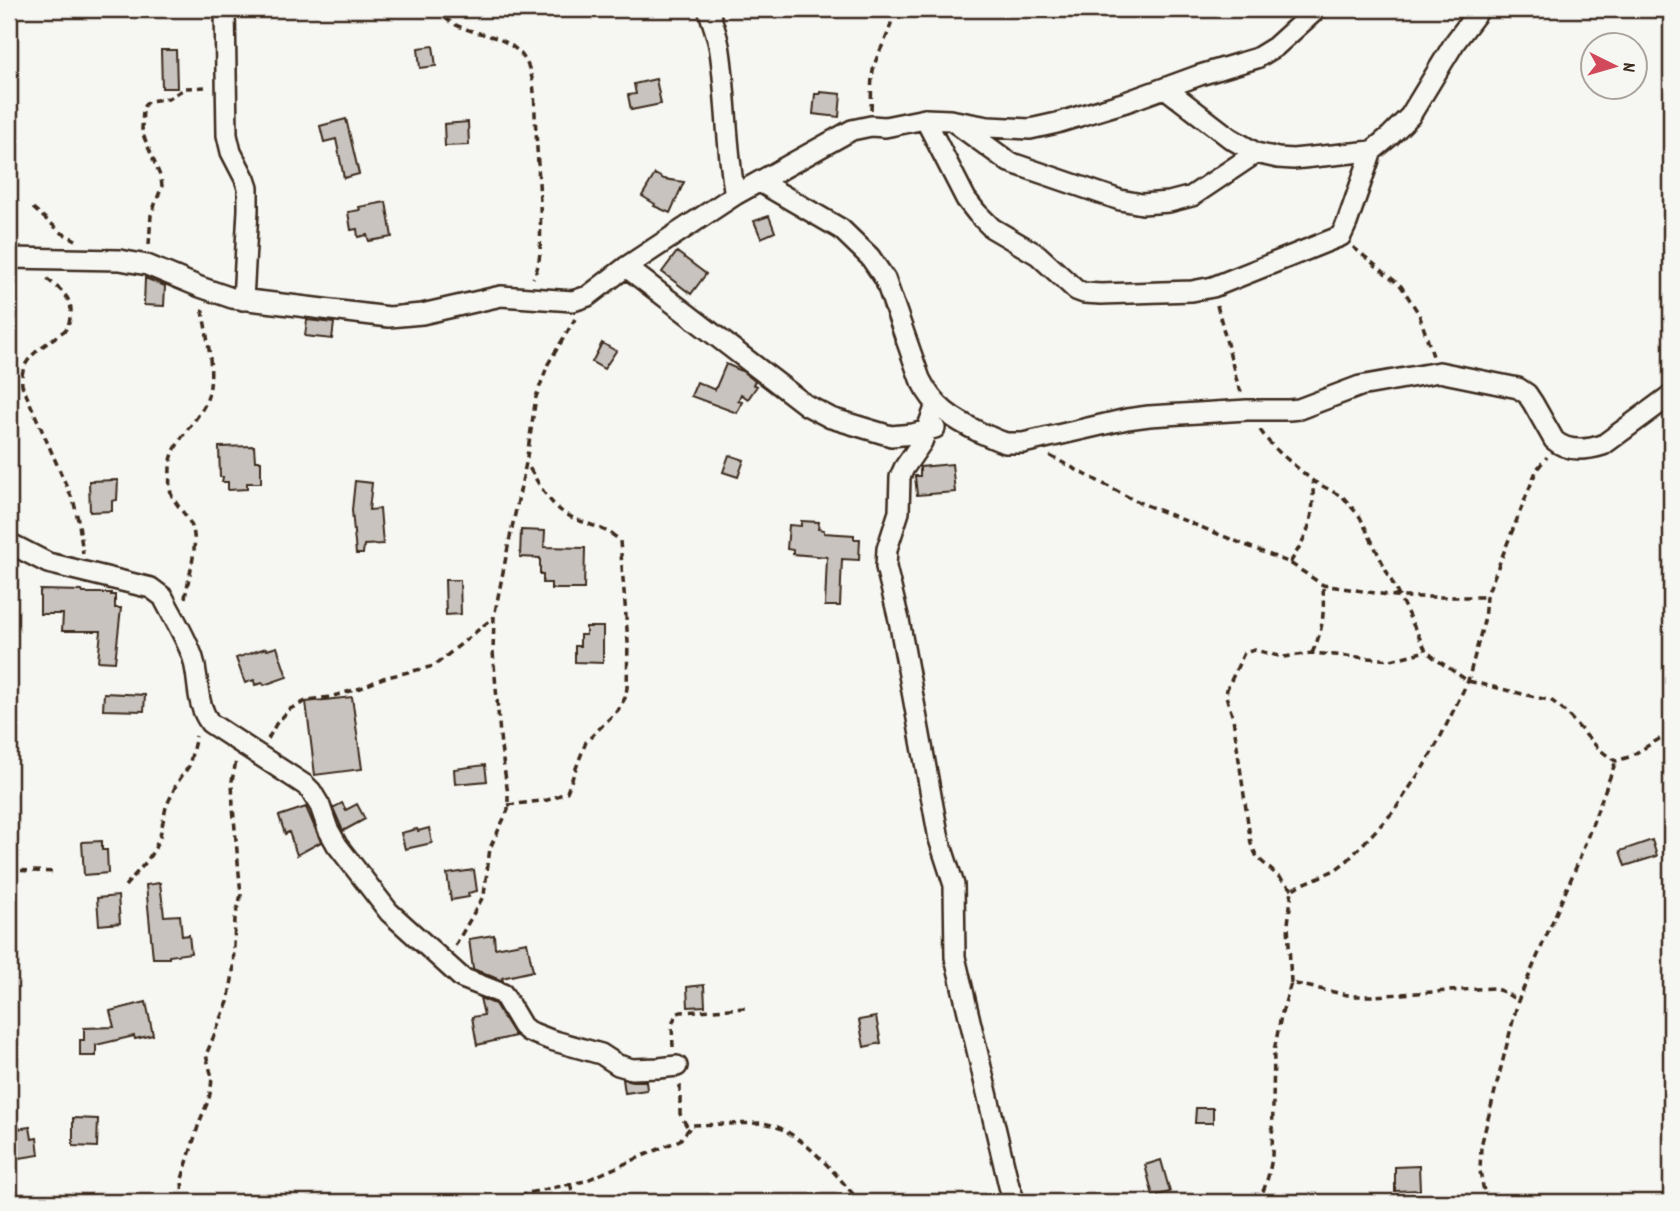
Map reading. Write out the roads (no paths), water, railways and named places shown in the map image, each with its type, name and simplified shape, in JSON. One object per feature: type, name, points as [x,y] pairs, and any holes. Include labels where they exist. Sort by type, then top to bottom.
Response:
[{"type":"street","points":[[225,9],[228,144],[248,188],[243,300]]},
{"type":"street","points":[[708,9],[720,54],[728,150],[735,195]]},
{"type":"street","points":[[14,258],[120,260],[147,265],[221,295],[243,300],[389,317],[422,314],[502,296],[573,301],[588,296],[626,267],[735,195],[852,130],[925,119],[1030,129],[1126,102],[1257,58],[1275,47],[1317,9]]},
{"type":"street","points":[[925,119],[966,199],[977,213],[992,228],[1038,255],[1076,290],[1101,294],[1192,291],[1213,287],[1341,236],[1372,151],[1410,116],[1455,42],[1480,9]]},
{"type":"street","points":[[1165,88],[1230,138],[1256,153],[1293,159],[1372,151]]},
{"type":"street","points":[[950,120],[1009,162],[1120,200],[1142,204],[1169,202],[1192,196],[1256,153]]},
{"type":"street","points":[[760,182],[841,229],[870,257],[886,279],[927,393],[936,405],[957,421],[1005,443],[1023,443],[1149,415],[1299,409],[1360,386],[1438,372],[1518,388],[1527,394],[1559,446],[1568,449],[1595,448],[1603,445],[1671,395]]},
{"type":"street","points":[[626,267],[806,405],[831,418],[882,434],[900,436],[957,421]]},
{"type":"street","points":[[936,405],[928,430],[900,477],[899,512],[887,549],[886,567],[899,620],[939,839],[954,885],[955,957],[1015,1202]]},
{"type":"street","points":[[9,543],[48,564],[151,587],[158,591],[189,647],[194,661],[201,707],[211,723],[305,785],[320,806],[337,845],[389,912],[462,978],[503,994],[522,1026],[533,1034],[601,1054],[618,1065],[632,1069],[677,1066]]}]
